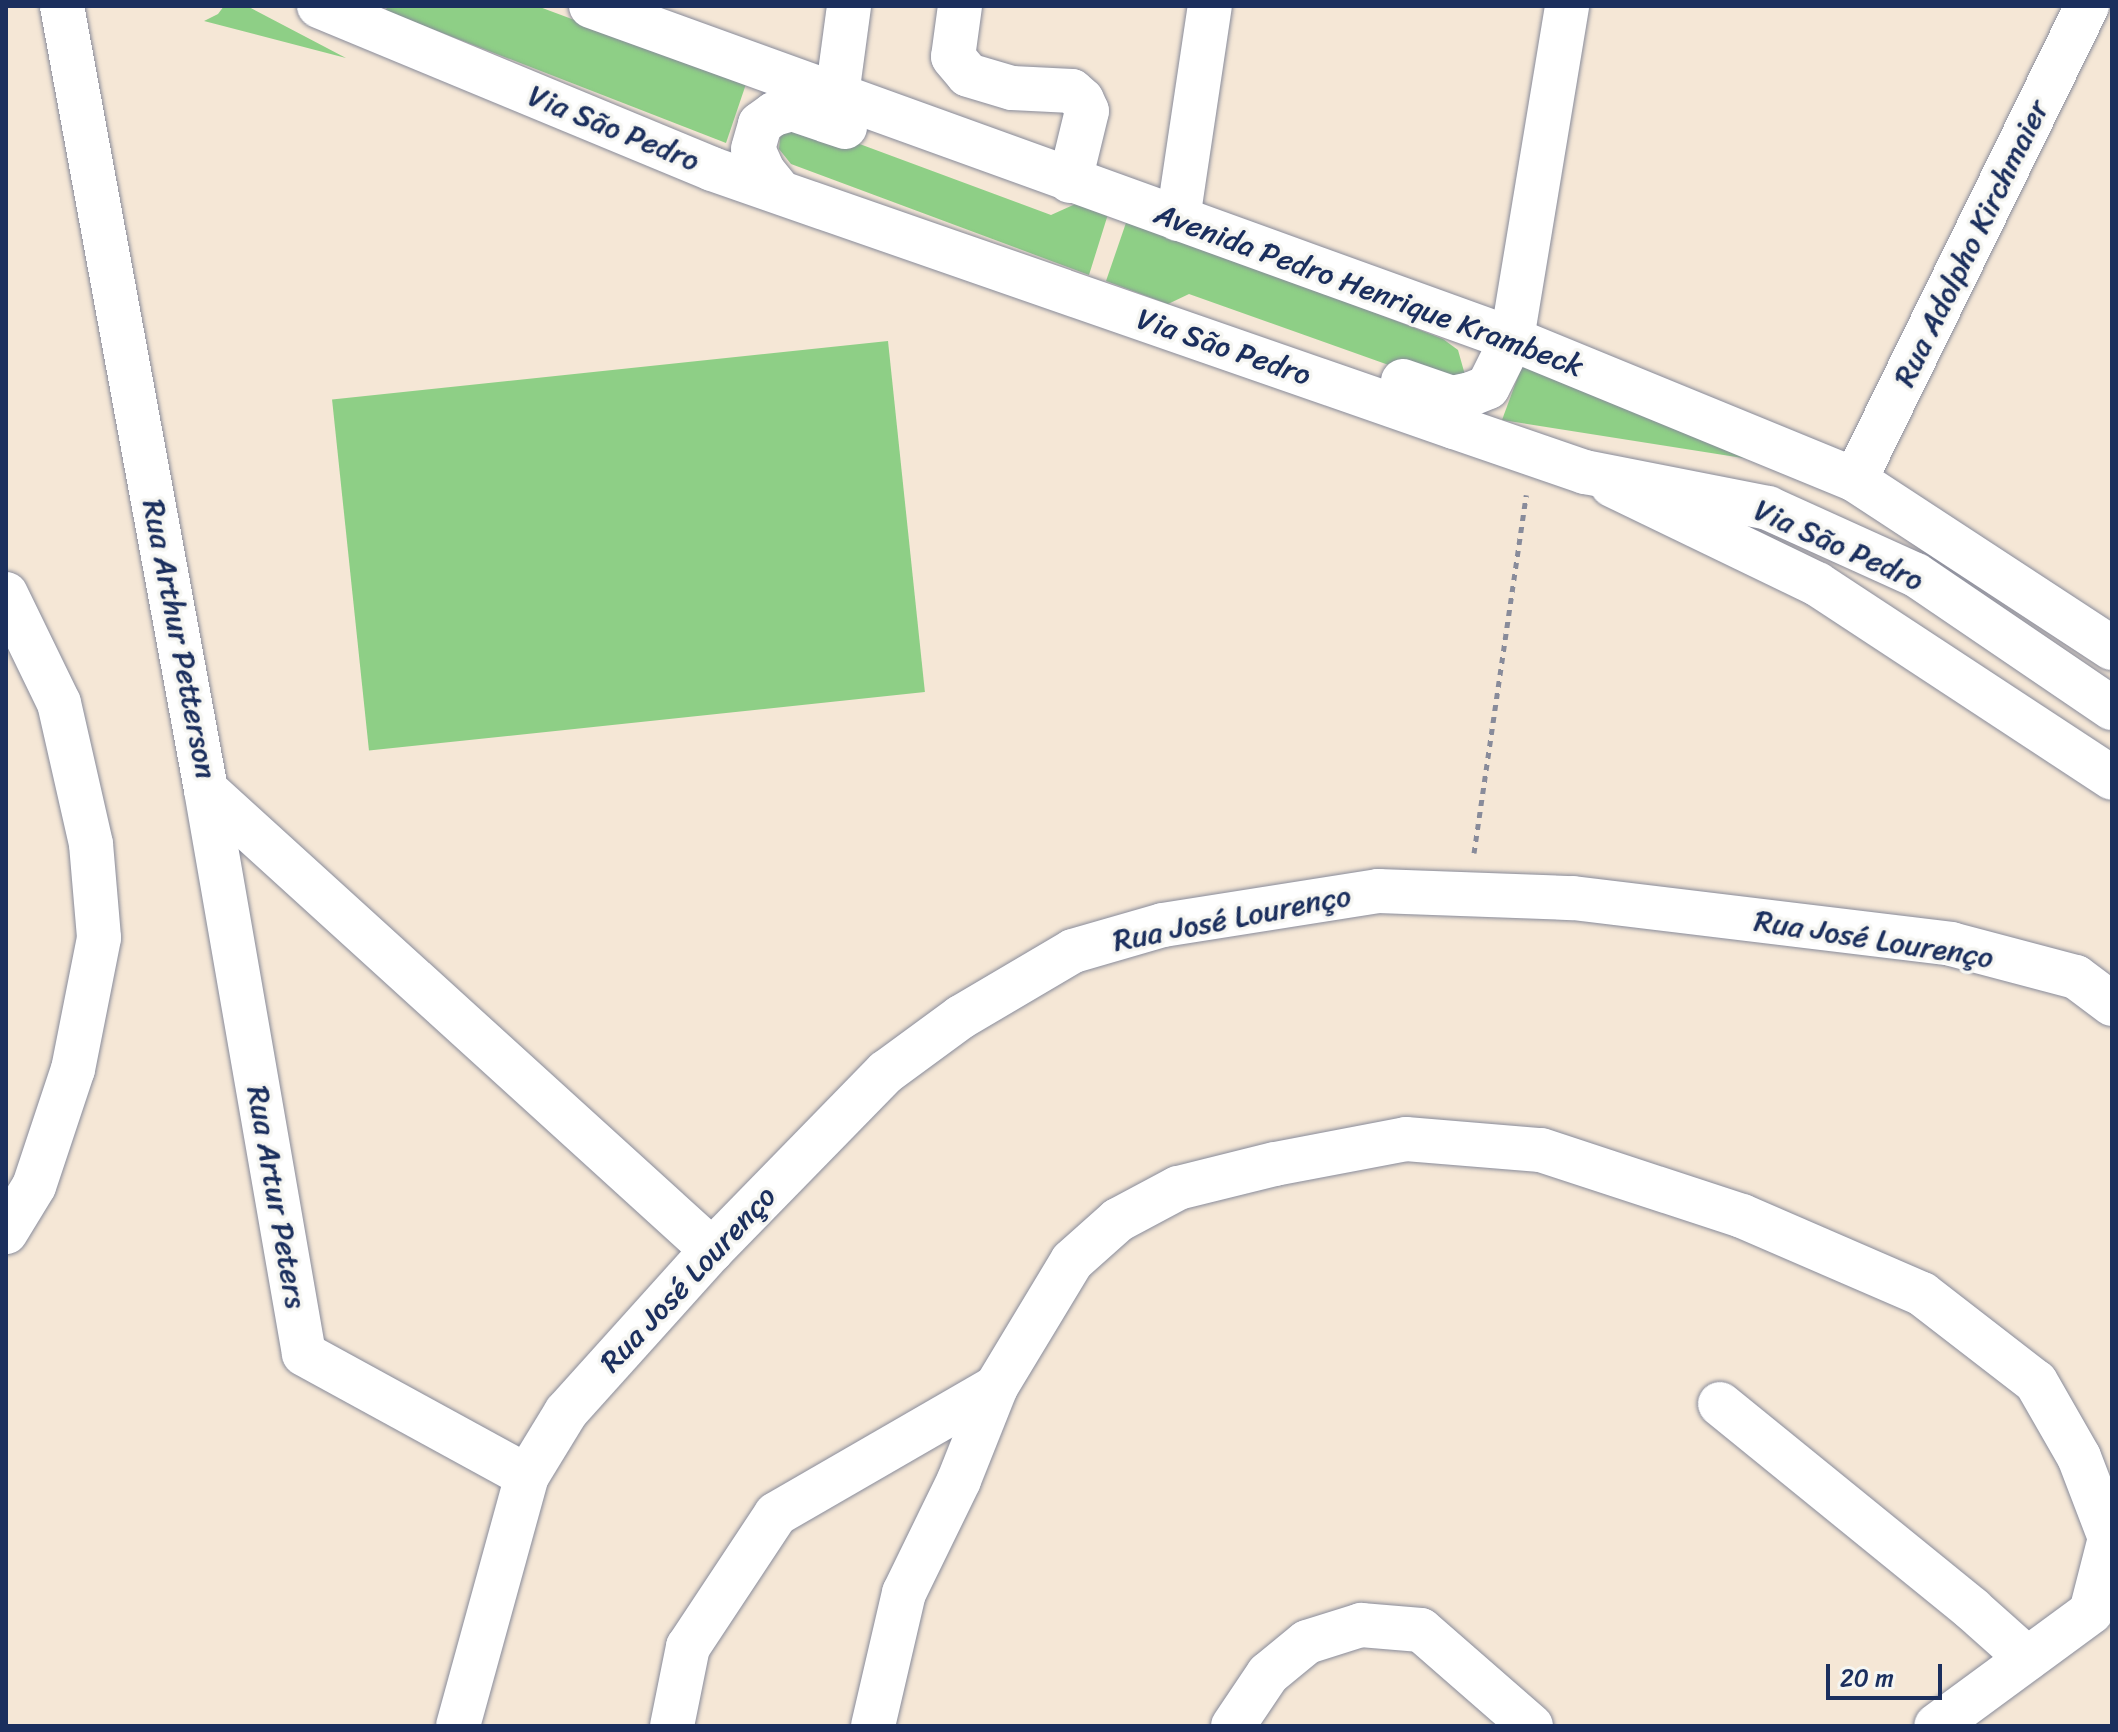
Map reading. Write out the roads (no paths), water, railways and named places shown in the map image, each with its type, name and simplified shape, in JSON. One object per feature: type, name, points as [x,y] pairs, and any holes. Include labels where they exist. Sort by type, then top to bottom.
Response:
[{"type":"street","name":"Rua Arthur Petterson","points":[[62,6],[206,790],[712,1250]]},
{"type":"street","name":"Via São Pedro","points":[[319,6],[712,169],[1532,454],[1585,472],[1768,508],[1916,575],[2112,708]]},
{"type":"street","name":"Avenida Pedro Henrique Krambeck","points":[[591,6],[1512,339],[1855,480],[2112,648]]},
{"type":"street","points":[[837,95],[849,6]]},
{"type":"street","points":[[780,192],[763,171],[753,149],[760,124],[774,114],[792,109],[1048,193],[1070,181],[1087,111],[1082,100],[1072,91],[1012,88],[968,75],[953,57],[960,6]]},
{"type":"street","points":[[1178,219],[1210,6]]},
{"type":"street","points":[[1167,327],[1197,313],[1452,398],[1488,387],[1512,339],[1567,6]]},
{"type":"street","name":"Rua Adolpho Kirchmaier","points":[[1855,480],[2087,6]]},
{"type":"street","points":[[1585,472],[1817,584],[2112,778]]},
{"type":"street","points":[[6,594],[59,703],[91,844],[99,938],[73,1069],[34,1186],[6,1232]]},
{"type":"street","name":"Rua Artur Peters","points":[[206,790],[304,1354],[527,1476]]},
{"type":"street","name":"Rua José Lourenço","points":[[458,1726],[527,1476],[566,1412],[712,1250],[886,1072],[961,1017],[1073,951],[1163,925],[1378,891],[1573,898],[1951,944],[2076,977],[2112,1004]]},
{"type":"street","points":[[873,1726],[904,1593],[959,1480],[996,1387],[1072,1261],[1118,1220],[1178,1188],[1275,1164],[1406,1139],[1541,1150],[1742,1216],[1922,1294],[2036,1382],[2079,1457],[2110,1538],[2091,1612],[1936,1726]]},
{"type":"street","points":[[672,1726],[688,1647],[776,1514],[996,1387]]},
{"type":"street","points":[[1720,1404],[1972,1609],[2027,1658]]},
{"type":"street","points":[[1233,1726],[1268,1674],[1307,1642],[1361,1625],[1421,1630],[1531,1726]]}]
